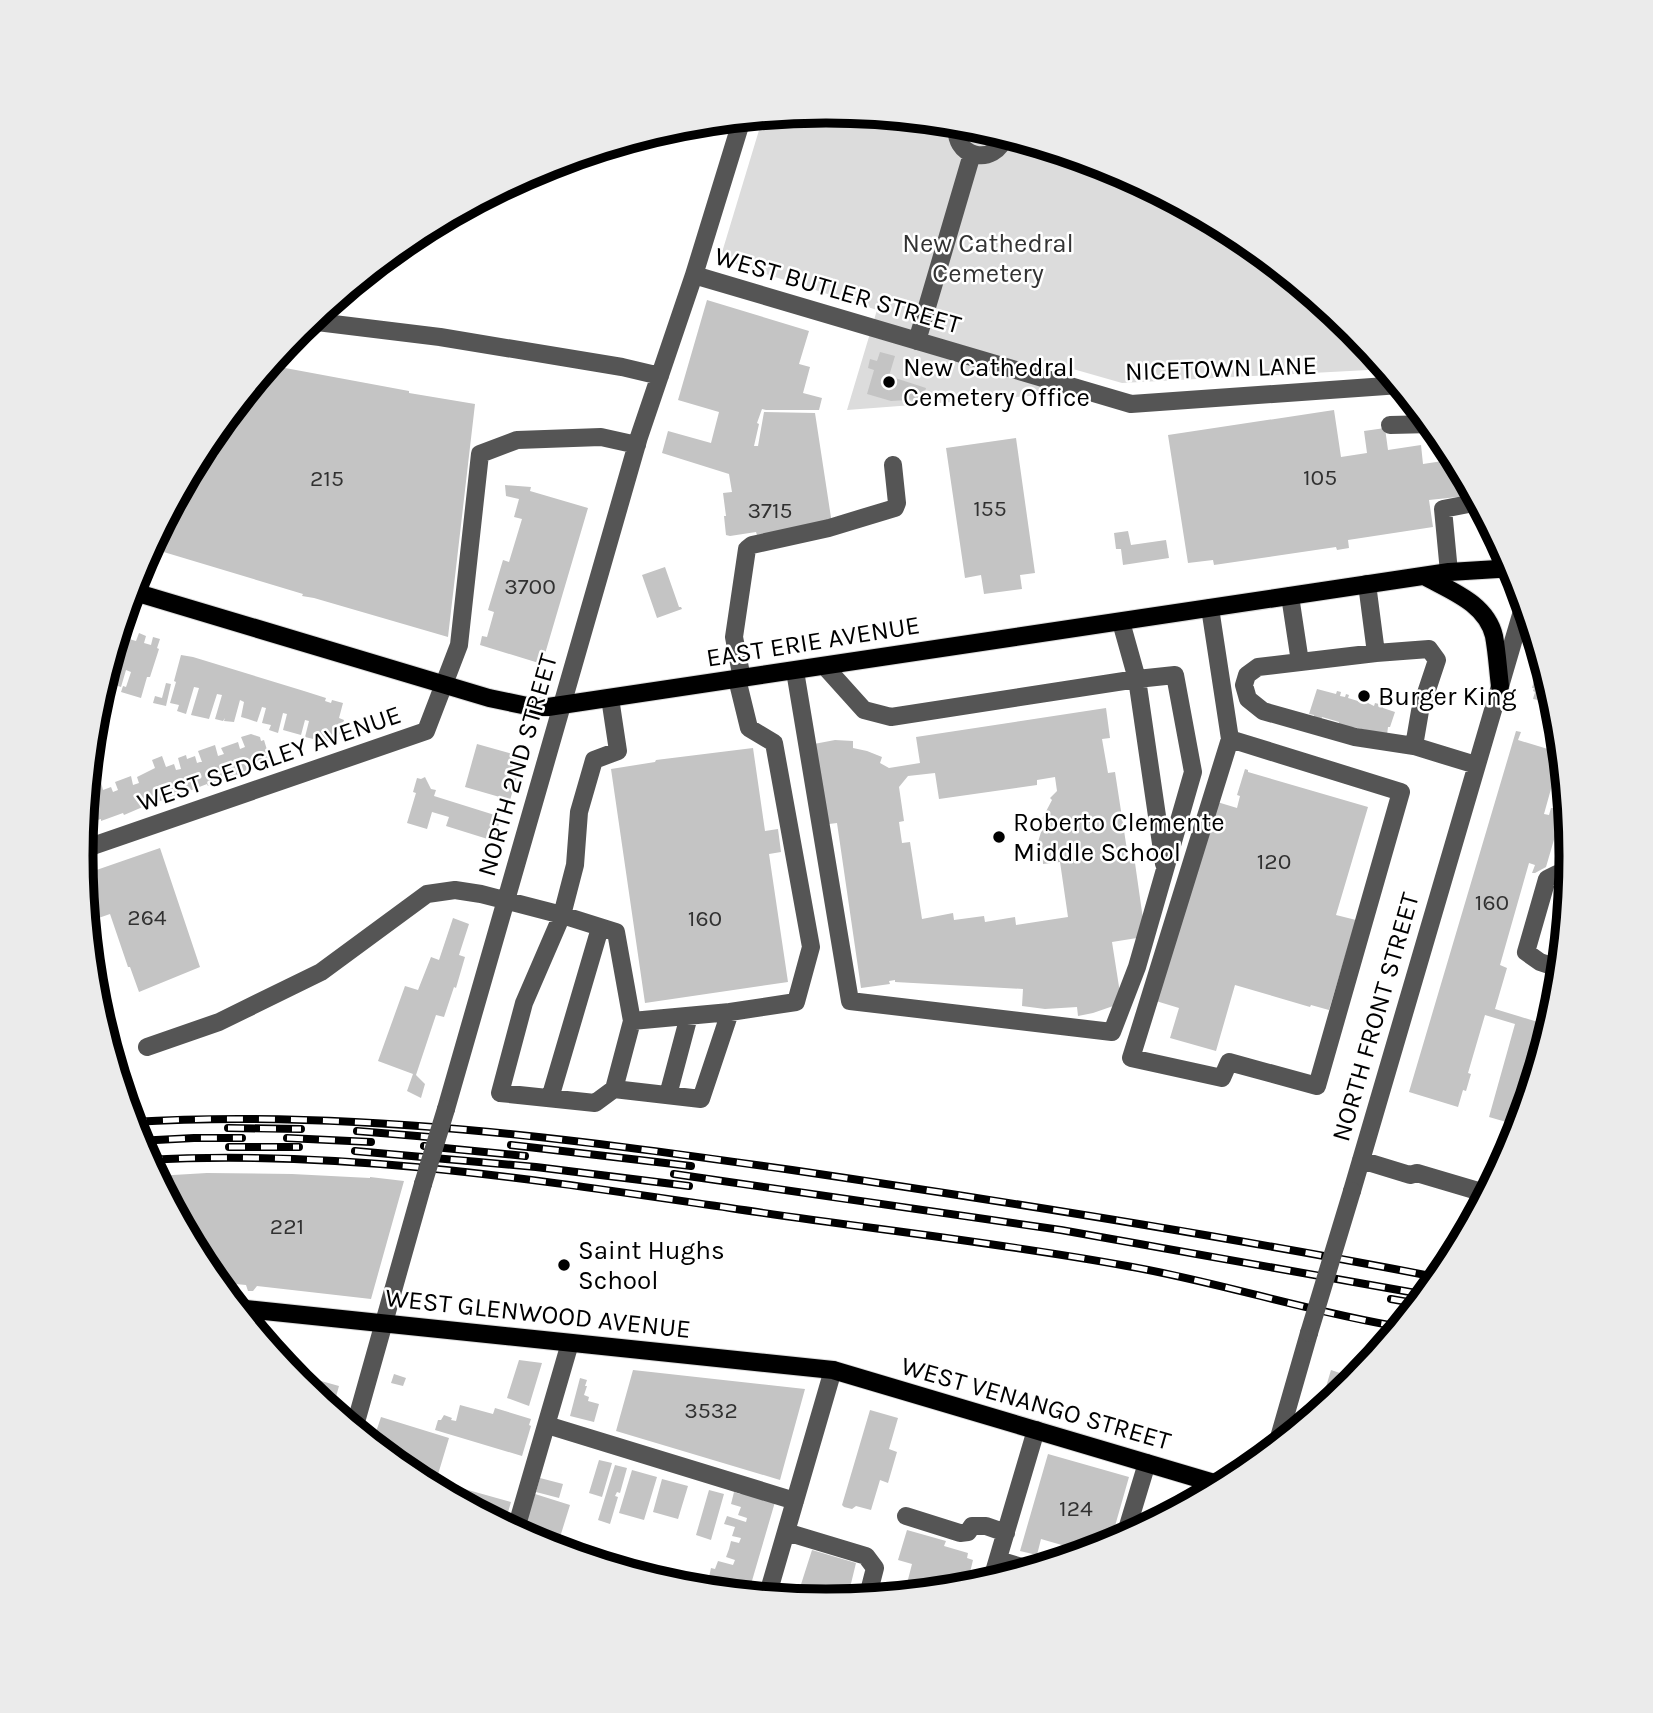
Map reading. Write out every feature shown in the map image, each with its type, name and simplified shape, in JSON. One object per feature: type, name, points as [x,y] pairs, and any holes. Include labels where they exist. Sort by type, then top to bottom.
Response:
[{"type":"main road","name":"EAST ERIE AVENUE","points":[[142,594],[511,704],[532,707],[562,706],[1449,572],[1501,569]]},
{"type":"main road","points":[[1424,576],[1470,602],[1486,617],[1493,635],[1500,687]]},
{"type":"main road","name":"WEST GLENWOOD AVENUE","points":[[253,1314],[384,1323],[834,1370]]},
{"type":"main road","name":"WEST VENANGO STREET","points":[[834,1370],[1210,1482]]},
{"type":"street","name":"NORTH 2ND STREET","points":[[357,1419],[636,444],[694,275],[739,128]]},
{"type":"street","points":[[957,135],[959,144],[972,154],[988,155],[1002,145]]},
{"type":"street","points":[[917,341],[972,154]]},
{"type":"street","name":"WEST BUTLER STREET","points":[[694,275],[1047,380]]},
{"type":"street","points":[[324,323],[440,337],[622,367],[660,376]]},
{"type":"street","name":"NICETOWN LANE","points":[[1047,380],[1131,404],[1389,386]]},
{"type":"street","points":[[1390,425],[1419,424]]},
{"type":"street","name":"WEST SEDGLEY AVENUE","points":[[93,846],[426,731],[459,645],[481,454],[517,440],[601,437],[636,444]]},
{"type":"street","points":[[632,1021],[730,1012],[796,1002],[811,947],[774,743],[749,728],[734,637],[747,549],[752,545],[829,528],[895,508],[897,503],[893,465]]},
{"type":"street","points":[[1449,572],[1443,509],[1470,504]]},
{"type":"street","points":[[1367,584],[1376,653]]},
{"type":"street","points":[[1290,596],[1300,662]]},
{"type":"street","points":[[1210,608],[1230,739],[1131,1058],[1222,1078],[1229,1062],[1317,1086],[1401,792],[1230,739]]},
{"type":"street","name":"NORTH FRONT STREET","points":[[1280,1433],[1520,618]]},
{"type":"street","points":[[1121,622],[1137,679],[1165,870]]},
{"type":"street","points":[[1414,746],[1420,712],[1437,660],[1429,649],[1258,667],[1247,676],[1244,685],[1248,699],[1263,711],[1355,737],[1414,746],[1476,765]]},
{"type":"street","points":[[795,671],[850,1001],[1112,1032],[1137,967],[1193,772],[1175,675],[891,718],[864,710],[827,666]]},
{"type":"street","points":[[147,1047],[219,1022],[321,972],[427,894],[456,890],[562,915],[616,932],[632,1021],[614,1089],[595,1103],[500,1093],[524,1003],[562,915],[575,865],[579,813],[594,760],[618,751],[610,698]]},
{"type":"street","points":[[1552,966],[1526,952],[1547,879],[1560,875]]},
{"type":"street","points":[[550,1098],[600,928]]},
{"type":"street","points":[[614,1089],[701,1099],[730,1012]]},
{"type":"street","points":[[668,1095],[688,1016]]},
{"type":"street","points":[[1362,1155],[1410,1175],[1417,1173],[1479,1191]]},
{"type":"street","points":[[518,1522],[570,1343]]},
{"type":"street","points":[[770,1588],[834,1370]]},
{"type":"street","points":[[547,1425],[795,1501]]},
{"type":"street","points":[[995,1570],[1036,1430]]},
{"type":"street","points":[[1128,1525],[1147,1463]]},
{"type":"street","points":[[906,1516],[960,1532],[968,1532],[972,1526],[986,1526],[1006,1533]]},
{"type":"street","points":[[786,1532],[866,1556],[875,1568],[869,1589]]},
{"type":"street","points":[[998,1560],[1015,1565]]},
{"type":"green space","name":"New Cathedral Cemetery","points":[[874,124],[970,137],[1062,162],[1151,198],[1193,221],[1273,274],[1310,305],[1375,370],[1122,383],[1052,363],[1043,395],[847,410],[877,310],[720,259],[760,126]]},
{"type":"building","points":[[707,300],[809,331],[799,364],[810,367],[803,393],[822,398],[819,410],[762,409],[754,446],[758,446],[764,412],[815,413],[832,524],[757,535],[756,532],[726,535],[723,493],[732,492],[729,474],[662,453],[668,431],[711,443],[719,412],[678,400]]},
{"type":"building","name":"New Cathedral Cemetery Office","points":[[880,352],[895,356],[889,376],[926,388],[923,399],[891,401],[867,394],[874,370],[868,368],[870,359],[877,361]]},
{"type":"building","points":[[281,367],[475,404],[448,637],[302,596],[303,594],[160,551],[191,490],[216,449],[275,373]]},
{"type":"building","points":[[1334,410],[1341,457],[1367,453],[1364,431],[1385,428],[1388,450],[1421,445],[1423,464],[1444,461],[1465,496],[1429,500],[1433,527],[1348,540],[1349,548],[1337,550],[1336,547],[1214,565],[1213,560],[1188,563],[1168,435]]},
{"type":"building","points":[[1016,438],[1035,573],[1020,575],[1022,589],[984,594],[981,575],[965,578],[946,448]]},
{"type":"building","points":[[505,485],[531,487],[530,491],[588,508],[542,664],[480,645],[482,636],[487,637],[494,612],[488,610],[503,560],[509,562],[522,519],[514,517],[519,499],[506,496]]},
{"type":"building","points":[[1128,531],[1131,545],[1166,540],[1169,558],[1123,565],[1121,549],[1116,549],[1114,533]]},
{"type":"building","points":[[665,567],[682,609],[657,618],[642,575]]},
{"type":"building","points":[[139,633],[146,636],[144,643],[151,645],[153,637],[160,639],[150,677],[147,677],[141,698],[121,692],[123,686],[126,687],[131,672],[126,670],[121,687],[114,685],[127,638],[136,641]]},
{"type":"building","points":[[181,655],[326,698],[325,701],[331,703],[332,700],[343,703],[339,718],[344,720],[338,738],[326,742],[305,737],[309,721],[305,720],[301,735],[283,730],[287,714],[283,713],[278,733],[269,730],[271,725],[262,723],[266,708],[262,707],[257,722],[241,717],[244,702],[240,700],[234,722],[224,721],[225,718],[223,721],[215,719],[222,695],[217,694],[209,719],[191,715],[199,688],[194,687],[186,714],[177,711],[179,705],[170,703]]},
{"type":"building","points":[[1536,672],[1543,701],[1533,699],[1535,692],[1532,688]]},
{"type":"building","points":[[166,683],[171,684],[166,706],[153,703],[155,696],[162,698]]},
{"type":"building","points":[[1317,689],[1336,694],[1337,691],[1341,692],[1340,696],[1345,697],[1346,694],[1349,695],[1348,698],[1358,701],[1360,695],[1369,698],[1368,703],[1374,706],[1375,703],[1383,705],[1383,708],[1395,712],[1387,735],[1353,727],[1352,730],[1338,726],[1339,722],[1322,717],[1321,720],[1313,718],[1314,715],[1309,714]]},
{"type":"building","points":[[1106,708],[1110,738],[1102,739],[1108,773],[1115,772],[1127,850],[1133,849],[1143,919],[1137,938],[1112,942],[1120,993],[1117,994],[1119,1004],[1078,1016],[1077,1007],[1045,1009],[1022,1006],[1023,989],[895,980],[889,981],[890,984],[861,988],[837,823],[829,824],[814,744],[835,740],[853,741],[853,748],[882,757],[880,763],[889,768],[920,763],[916,737]],"holes":[[[935,773],[939,799],[1037,785],[1037,780],[1055,777],[1057,791],[1050,798],[1052,800],[1041,821],[1044,822],[1038,842],[1042,843],[1043,864],[1060,862],[1068,917],[1016,925],[1015,917],[985,922],[984,916],[954,920],[953,913],[922,919],[910,842],[902,843],[899,822],[904,821],[899,787],[908,776]]]},
{"type":"building","points":[[1516,731],[1521,732],[1518,740],[1552,750],[1555,773],[1544,814],[1549,815],[1553,808],[1559,822],[1546,867],[1532,873],[1535,865],[1529,863],[1500,965],[1507,968],[1495,1009],[1541,1023],[1521,1092],[1509,1123],[1489,1117],[1515,1024],[1485,1015],[1468,1073],[1471,1074],[1458,1107],[1409,1092]]},
{"type":"building","points":[[251,734],[260,737],[261,741],[264,740],[271,763],[124,815],[123,813],[94,821],[96,790],[101,782],[103,790],[111,787],[113,792],[118,790],[115,782],[131,776],[133,785],[139,783],[137,777],[155,768],[152,760],[162,756],[166,767],[174,764],[176,770],[181,769],[178,758],[195,756],[197,763],[202,762],[198,751],[215,745],[218,756],[224,754],[221,748],[238,742],[240,749],[245,747],[241,737]]},
{"type":"building","points":[[477,744],[523,757],[510,800],[465,787]]},
{"type":"building","points":[[753,748],[765,831],[778,829],[781,852],[769,854],[788,982],[645,1003],[611,769],[656,760]]},
{"type":"building","points":[[1245,769],[1368,807],[1336,915],[1356,920],[1329,1010],[1235,985],[1216,1051],[1170,1038],[1179,1008],[1156,1001],[1214,801],[1237,808],[1240,796],[1237,795]]},
{"type":"building","points":[[425,777],[431,789],[436,790],[434,796],[501,817],[494,841],[446,826],[449,817],[432,812],[427,829],[407,823],[416,793],[413,792],[417,778]]},
{"type":"building","points":[[160,848],[200,967],[139,992],[110,914],[96,919],[93,871]]},
{"type":"building","points":[[453,918],[469,924],[459,955],[465,957],[444,1017],[436,1015],[416,1075],[425,1084],[421,1098],[407,1091],[413,1074],[378,1061],[405,986],[418,990],[431,957],[439,960]]},
{"type":"building","points":[[292,1174],[404,1181],[371,1299],[257,1286],[253,1291],[248,1291],[246,1285],[230,1283],[191,1223],[166,1175]]},
{"type":"building","points":[[519,1360],[542,1363],[529,1406],[507,1398]]},
{"type":"building","points":[[633,1370],[805,1389],[780,1480],[616,1431]]},
{"type":"building","points":[[1331,1370],[1345,1375],[1345,1375],[1324,1395]]},
{"type":"building","points":[[394,1374],[406,1378],[403,1386],[391,1383]]},
{"type":"building","points":[[312,1378],[339,1386],[335,1400]]},
{"type":"building","points":[[580,1378],[587,1380],[584,1395],[589,1397],[588,1401],[599,1404],[594,1422],[570,1416]]},
{"type":"building","points":[[460,1405],[493,1414],[495,1408],[531,1419],[522,1456],[435,1430],[438,1420],[444,1415],[456,1421]]},
{"type":"building","points":[[870,1410],[898,1418],[889,1449],[897,1452],[888,1483],[880,1480],[871,1510],[856,1506],[852,1509],[842,1505]]},
{"type":"building","points":[[381,1417],[449,1438],[437,1478],[419,1467],[375,1435]]},
{"type":"building","points":[[1048,1454],[1129,1477],[1114,1531],[1071,1548],[1041,1539],[1037,1555],[1020,1551]]},
{"type":"building","points":[[599,1460],[612,1463],[602,1497],[589,1493]]},
{"type":"building","points":[[615,1465],[627,1468],[620,1493],[617,1492],[615,1496],[618,1497],[610,1524],[598,1520]]},
{"type":"building","points":[[632,1470],[657,1477],[644,1520],[619,1513]]},
{"type":"building","points":[[540,1478],[563,1484],[559,1498],[536,1492]]},
{"type":"building","points":[[662,1479],[688,1486],[678,1519],[653,1512]]},
{"type":"building","points":[[447,1484],[511,1502],[507,1517]]},
{"type":"building","points":[[709,1490],[724,1494],[711,1540],[696,1535]]},
{"type":"building","points":[[734,1492],[775,1502],[750,1586],[727,1583],[709,1577],[711,1568],[715,1569],[718,1561],[733,1565],[735,1560],[726,1557],[731,1541],[739,1543],[741,1538],[732,1536],[735,1527],[724,1524],[727,1516],[746,1522],[747,1518],[738,1515],[741,1507],[731,1504]]},
{"type":"building","points":[[535,1494],[570,1505],[559,1539],[525,1525]]},
{"type":"building","points":[[907,1530],[946,1541],[944,1546],[968,1553],[967,1558],[973,1560],[969,1576],[906,1586],[912,1564],[898,1560]]},
{"type":"building","points":[[812,1550],[856,1563],[850,1590],[799,1589]]},
{"type":"railway","points":[[143,1122],[214,1119],[380,1123],[545,1138],[792,1170],[1036,1207],[1429,1276]]},
{"type":"railway","points":[[228,1128],[301,1129]]},
{"type":"railway","points":[[357,1131],[441,1138]]},
{"type":"railway","points":[[150,1140],[242,1138]]},
{"type":"railway","points":[[287,1138],[371,1142]]},
{"type":"railway","points":[[511,1145],[691,1166]]},
{"type":"railway","points":[[424,1146],[525,1156]]},
{"type":"railway","points":[[229,1147],[299,1147]]},
{"type":"railway","points":[[355,1151],[536,1167],[689,1186]]},
{"type":"railway","points":[[159,1160],[294,1159],[367,1163],[585,1187],[1078,1257],[1196,1280],[1390,1325]]},
{"type":"railway","points":[[674,1174],[1061,1230],[1416,1293]]},
{"type":"railway","points":[[1391,1299],[1410,1302]]},
{"type":"place","name":"New Cathedral Cemetery Office","points":[[889,382]]},
{"type":"place","name":"Burger King","points":[[1364,696]]},
{"type":"place","name":"Roberto Clemente Middle School","points":[[999,837]]},
{"type":"place","name":"Saint Hughs School","points":[[564,1265]]}]
